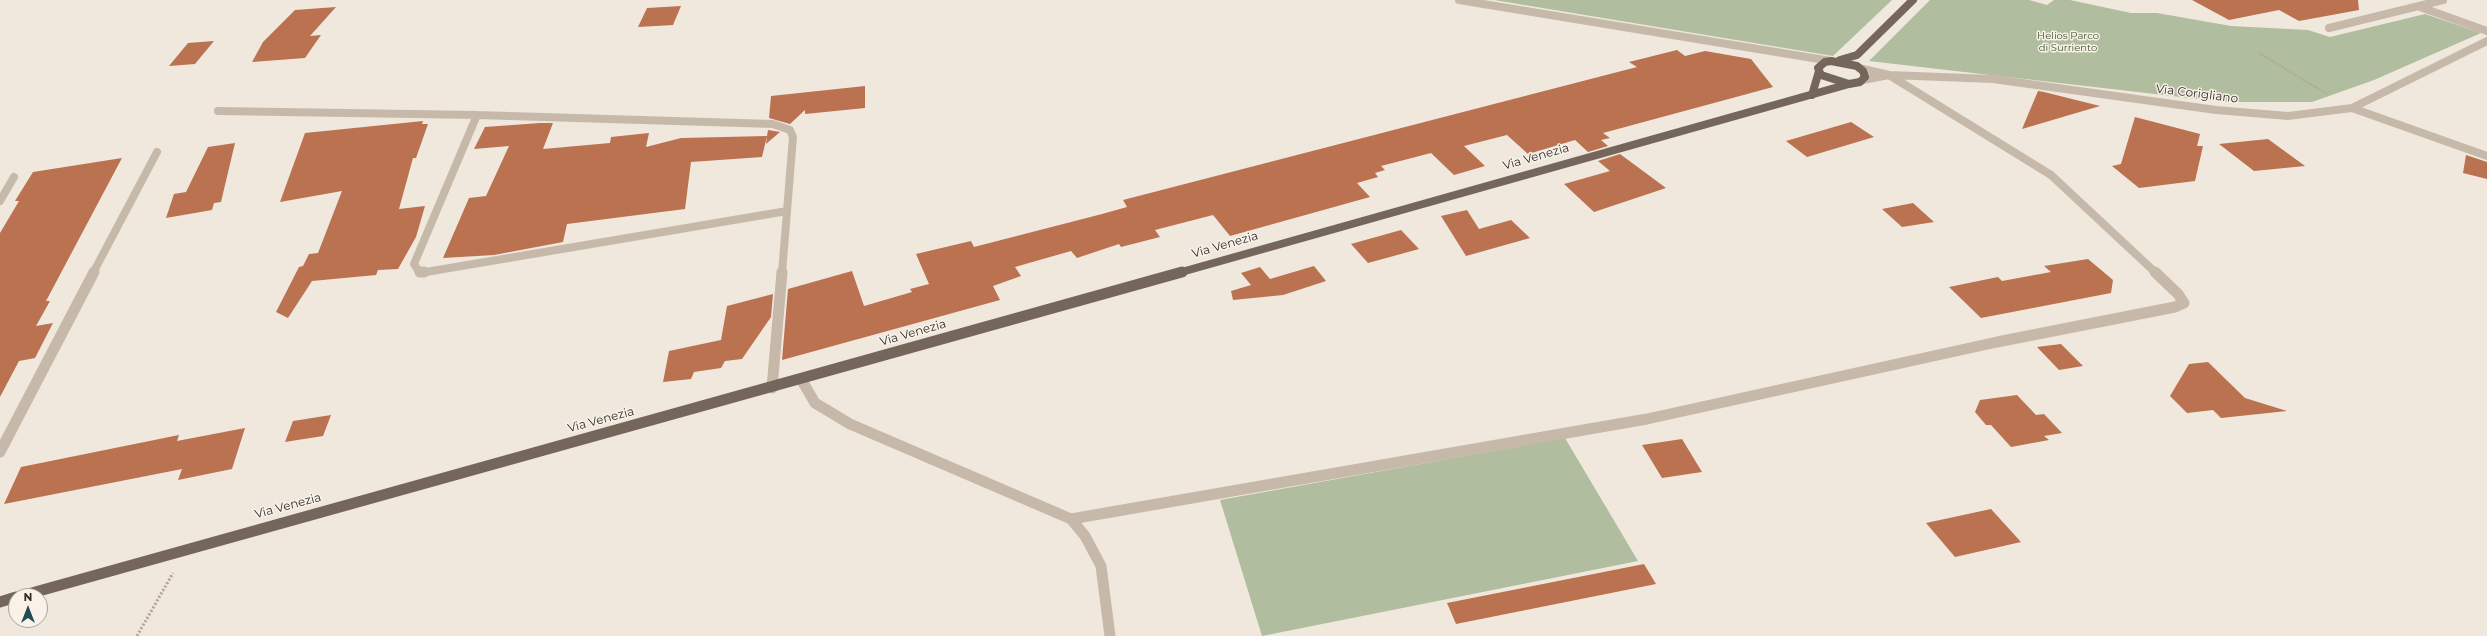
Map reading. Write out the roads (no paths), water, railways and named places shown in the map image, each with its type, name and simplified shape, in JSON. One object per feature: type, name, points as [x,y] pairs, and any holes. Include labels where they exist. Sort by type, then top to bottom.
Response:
[{"type":"main road","points":[[1812,95],[1818,69],[1825,62],[1857,55],[1913,0]]},
{"type":"main road","points":[[1857,55],[1858,67]]},
{"type":"main road","points":[[1835,61],[1858,67],[1865,74],[1863,80]]},
{"type":"main road","points":[[1818,69],[1834,81],[1849,84]]},
{"type":"main road","name":"Via Venezia","points":[[48,588],[187,548],[772,388],[1863,80]]},
{"type":"street","points":[[1459,0],[1791,56],[1835,61]]},
{"type":"street","points":[[2329,28],[2420,7],[2443,0]]},
{"type":"street","points":[[2420,7],[2487,31]]},
{"type":"street","name":"Via Corigliano","points":[[1889,75],[1993,79],[2216,110],[2288,116],[2352,108],[2370,101],[2404,81],[2441,65],[2487,41]]},
{"type":"street","points":[[1791,56],[1818,69]]},
{"type":"street","points":[[1071,519],[1647,419],[1997,342],[2175,307],[2184,303],[2178,294],[2056,179],[1889,75],[1858,67]]},
{"type":"street","points":[[1863,80],[1889,75]]},
{"type":"street","points":[[2352,108],[2487,156]]},
{"type":"street","points":[[218,111],[477,115],[773,124],[790,130],[793,136],[772,388]]},
{"type":"street","points":[[477,115],[414,264],[420,273],[787,211]]},
{"type":"street","points":[[0,452],[157,152]]},
{"type":"street","points":[[0,201],[14,178]]},
{"type":"street","points":[[801,379],[815,403],[850,424],[1071,519],[1085,536],[1102,566],[1110,636]]},
{"type":"park label","name":"Helios Parco di Surriento","points":[[2068,42]]}]
